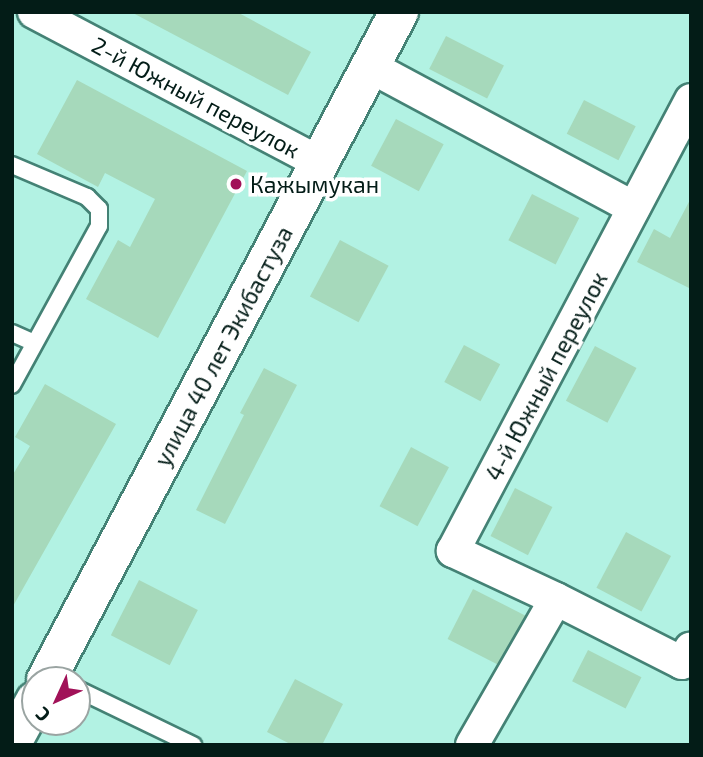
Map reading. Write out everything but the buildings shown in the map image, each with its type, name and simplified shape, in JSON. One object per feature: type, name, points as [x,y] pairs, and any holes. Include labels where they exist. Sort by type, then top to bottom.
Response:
[{"type":"street","name":"2-й Южный переулок","points":[[34,12],[320,163]]},
{"type":"street","name":"улица 40 лет Экибастуза","points":[[63,666],[399,12]]},
{"type":"street","points":[[371,66],[634,208]]},
{"type":"street","name":"4-й Южный переулок","points":[[691,100],[453,551],[556,599],[682,663],[691,648]]},
{"type":"street","points":[[472,745],[556,599]]},
{"type":"lane","points":[[12,165],[87,197],[99,209],[99,226],[12,386]]},
{"type":"lane","points":[[12,333],[34,343]]},
{"type":"lane","points":[[91,701],[193,745]]},
{"type":"place","name":"Кажымукан","points":[[236,184]]}]
